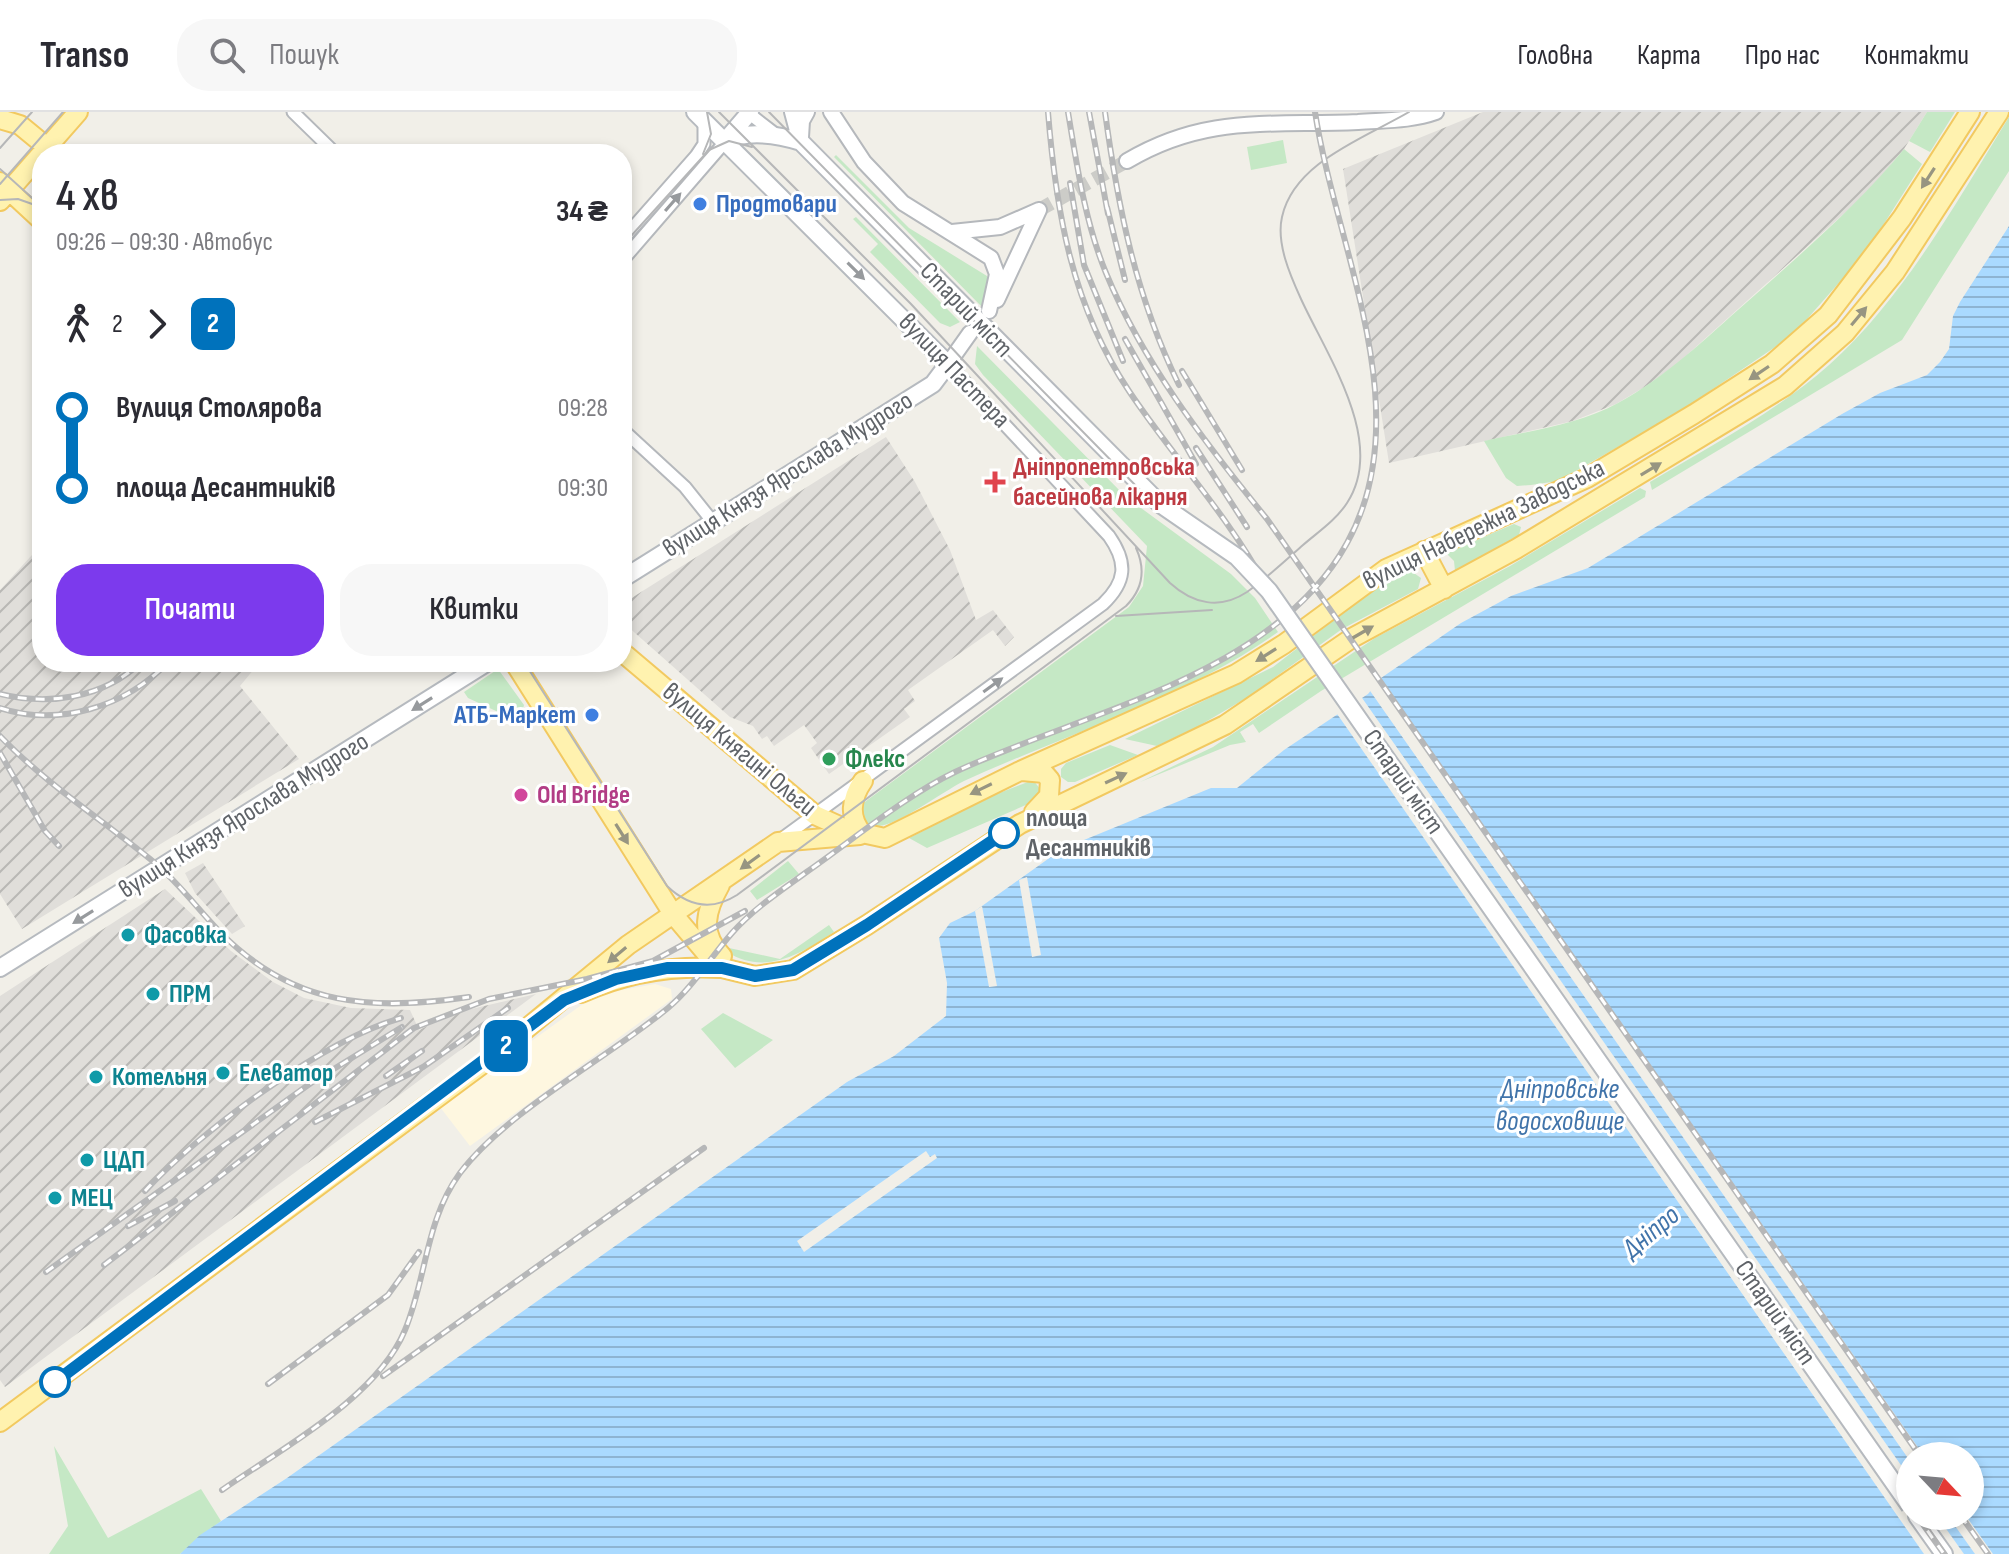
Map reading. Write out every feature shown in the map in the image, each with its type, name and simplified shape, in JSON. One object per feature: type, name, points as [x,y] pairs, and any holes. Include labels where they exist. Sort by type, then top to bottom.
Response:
[{"type":"main road","points":[[55,144],[78,112]]},
{"type":"main road","points":[[725,142],[748,112]]},
{"type":"main road","points":[[793,112],[801,142]]},
{"type":"main road","name":"вулиця Набережна Заводська","points":[[863,834],[885,838],[1018,772],[1236,674],[1284,644],[1369,579],[1587,478],[1748,381],[1809,335],[1875,257],[1970,112]]},
{"type":"main road","name":"вулиця Набережна Заводська","points":[[755,976],[807,963],[942,872],[1020,824],[1225,725],[1352,638],[1516,549],[1762,402],[1825,353],[1895,272],[1999,112]]},
{"type":"main road","name":"вулиця Пастера","points":[[700,116],[948,364]]},
{"type":"main road","points":[[7,121],[42,144]]},
{"type":"main road","points":[[725,142],[742,136],[779,136],[801,142]]},
{"type":"main road","name":"Старий міст","points":[[801,142],[1160,504],[1237,557],[1269,591],[1896,1486]]},
{"type":"main road","points":[[32,166],[3,191],[32,213]]},
{"type":"main road","name":"вулиця Князя Ярослава Мудрого","points":[[632,573],[933,384],[948,364]]},
{"type":"main road","points":[[1516,549],[1528,527],[1522,507]]},
{"type":"main road","points":[[1424,551],[1444,589]]},
{"type":"main road","name":"вулиця Княгині Ольги","points":[[632,660],[815,815],[863,834]]},
{"type":"main road","name":"вулиця Князя Ярослава Мудрого","points":[[0,968],[472,672]]},
{"type":"main road","points":[[520,672],[673,914],[722,968]]},
{"type":"main road","points":[[1018,772],[1044,773],[1052,788],[1045,803],[1020,824]]},
{"type":"main road","points":[[863,781],[852,809],[856,827],[863,834]]},
{"type":"main road","points":[[0,1422],[564,1000],[628,945],[778,842],[833,840],[863,834]]},
{"type":"main road","points":[[722,883],[709,905],[707,933],[725,959],[755,976]]},
{"type":"main road","points":[[564,1000],[599,985],[643,972],[675,967],[722,968],[755,976]]},
{"type":"main road","points":[[1927,1530],[1944,1554]]},
{"type":"street","points":[[293,112],[326,144]]},
{"type":"street","points":[[748,112],[779,136]]},
{"type":"street","points":[[801,142],[802,121],[807,112]]},
{"type":"street","points":[[831,112],[882,183],[918,215],[983,251],[995,265],[996,283],[989,311],[1011,275],[1039,210],[1000,227],[950,232]]},
{"type":"street","points":[[1127,161],[1158,142],[1204,128],[1396,120],[1436,112]]},
{"type":"street","points":[[632,229],[704,144],[700,116]]},
{"type":"street","points":[[632,249],[725,142]]},
{"type":"street","points":[[948,364],[970,333]]},
{"type":"street","name":"вулиця Пастера","points":[[778,842],[1103,604],[1123,579],[1124,564],[1109,536],[948,364]]},
{"type":"street","points":[[632,438],[685,487],[713,522]]},
{"type":"shaded area","points":[[1483,112],[1927,112],[1904,149],[1868,192],[1678,363],[1648,385],[1616,404],[1573,421],[1389,463],[1343,169]]},
{"type":"shaded area","points":[[886,437],[915,482],[950,550],[976,620],[993,610],[1014,637],[1005,646],[993,630],[908,690],[915,701],[904,709],[910,717],[829,774],[811,748],[817,743],[804,725],[774,746],[767,736],[762,739],[753,726],[730,717],[632,630],[632,598]]},
{"type":"shaded area","points":[[32,555],[32,672],[252,672],[240,686],[299,759],[22,929],[0,894],[0,590]]},
{"type":"shaded area","points":[[203,863],[245,926],[232,934],[195,893],[185,873]]},
{"type":"shaded area","points":[[165,889],[231,951],[273,982],[304,998],[351,1008],[410,1010],[419,1030],[454,1013],[536,994],[5,1387],[0,1380],[0,996]]},
{"type":"shaded area","points":[[655,984],[671,989],[672,999],[470,1146],[440,1107],[587,1001],[605,993]]},
{"type":"green space","points":[[1927,112],[1955,112],[1930,152],[1909,141]]},
{"type":"green space","points":[[2009,117],[2009,171],[1902,340],[1652,490],[1650,482],[1787,398],[1856,339],[1928,247]]},
{"type":"green space","points":[[1283,140],[1287,163],[1251,170],[1247,147]]},
{"type":"green space","points":[[1904,149],[1922,164],[1866,252],[1793,335],[1676,414],[1558,481],[1517,486],[1506,478],[1484,441],[1586,417],[1636,393],[1701,343],[1808,247],[1848,210]]},
{"type":"green space","points":[[836,155],[909,228],[987,276],[991,292],[982,307],[834,157]]},
{"type":"green space","points":[[856,217],[960,322],[950,327],[940,323],[870,252],[878,244],[853,219]]},
{"type":"green space","points":[[977,346],[1126,497],[1231,574],[1255,598],[1278,632],[1242,656],[1165,696],[964,781],[897,820],[873,826],[864,821],[858,807],[1129,607],[1143,586],[1147,546],[983,375],[975,364]]},
{"type":"green space","points":[[1640,488],[1646,491],[1645,497],[1321,691],[1259,733],[1253,724],[1240,732],[1246,742],[1230,745],[1140,782],[1213,747],[1375,638],[1510,566]]},
{"type":"green space","points":[[1514,524],[1521,527],[1519,535],[1455,571],[1454,561],[1446,553]]},
{"type":"green space","points":[[1411,571],[1421,578],[1418,589],[1342,629],[1248,697],[1197,727],[1157,746],[1125,739],[1273,667],[1369,593]]},
{"type":"green space","points":[[494,672],[500,672],[524,705],[521,717],[513,719],[468,698],[464,692]]},
{"type":"green space","points":[[1110,745],[1138,755],[1075,782],[1061,777],[1061,769],[1066,763]]},
{"type":"green space","points":[[1033,780],[1041,790],[1035,801],[927,848],[909,838],[989,797]]},
{"type":"green space","points":[[788,861],[799,874],[757,900],[750,891]]},
{"type":"green space","points":[[829,925],[834,932],[809,948],[782,959],[755,962],[727,952],[729,948],[780,959]]},
{"type":"green space","points":[[723,1013],[773,1040],[735,1068],[701,1029]]},
{"type":"green space","points":[[54,1446],[108,1538],[201,1489],[221,1521],[180,1554],[49,1554],[68,1526]]},
{"type":"water","name":"Дніпровське водосховище","points":[[2009,226],[2009,1554],[180,1554],[200,1535],[287,1478],[847,1082],[894,1056],[946,1016],[947,983],[939,938],[950,923],[975,911],[1062,849],[1211,788],[1237,788],[1284,750],[1368,694],[1381,678],[1461,623],[1511,596],[1588,568],[1842,414],[1880,393],[1927,375],[1949,349],[1953,316]]},
{"type":"pier","points":[[1378,676],[1914,1442],[1897,1442],[1368,688]]},
{"type":"pier","points":[[1360,695],[1896,1458],[1896,1514],[1335,711]]},
{"type":"pier","points":[[1027,877],[1041,955],[1032,957],[1019,880]]},
{"type":"pier","points":[[982,906],[997,986],[989,987],[975,911]]},
{"type":"pier","points":[[926,1151],[930,1157],[935,1154],[937,1158],[804,1252],[797,1241]]},
{"type":"pier","points":[[1907,1530],[1947,1530],[1964,1554],[1924,1554]]},
{"type":"pier","points":[[1958,1530],[1976,1530],[1993,1554],[1975,1554]]},
{"type":"tunnel","points":[[1039,210],[1127,161]]},
{"type":"tram line","points":[[0,148],[32,112]]},
{"type":"tram line","points":[[35,144],[63,112]]},
{"type":"tram line","points":[[703,154],[711,134],[707,112]]},
{"type":"tram line","points":[[719,112],[911,304],[1170,583],[1197,600],[1217,603],[1247,592],[1326,526],[1347,503],[1358,479],[1360,453],[1357,427],[1338,373],[1289,269],[1282,248],[1282,217],[1289,198],[1316,166],[1409,112]]},
{"type":"tram line","points":[[769,112],[1144,494],[1235,559],[1261,584],[1896,1490]]},
{"type":"tram line","points":[[632,235],[709,150],[729,141],[752,147]]},
{"type":"tram line","points":[[0,184],[32,147]]},
{"type":"tram line","points":[[0,169],[32,198]]},
{"type":"tram line","points":[[0,200],[18,199],[32,204]]},
{"type":"tram line","points":[[530,672],[667,886],[692,902],[718,903],[737,895],[1126,606],[1136,593],[1141,579],[1136,548]]},
{"type":"tram line","points":[[1116,616],[1212,610]]},
{"type":"tram line","points":[[1930,1530],[1947,1554]]},
{"type":"railway","points":[[1048,112],[1056,186],[1070,257],[1080,292],[1109,359],[1146,415],[1235,535],[1266,586],[1896,1485]]},
{"type":"railway","points":[[1068,112],[1092,234],[1121,306],[1157,371],[1221,462],[1267,519],[1910,1442]]},
{"type":"railway","points":[[1089,112],[1108,214]]},
{"type":"railway","points":[[1105,112],[1131,252],[1151,319],[1179,385]]},
{"type":"railway","points":[[222,1490],[326,1420],[373,1378],[392,1355],[412,1310],[433,1230],[448,1191],[480,1150],[530,1107],[668,1008],[740,924],[758,908],[880,818],[936,782],[1006,750],[1172,685],[1225,658],[1273,626],[1314,589],[1347,543],[1367,492],[1376,439],[1374,385],[1366,329],[1315,112]]},
{"type":"railway","points":[[1070,183],[1084,265],[1123,361]]},
{"type":"railway","points":[[1107,207],[1125,280]]},
{"type":"railway","points":[[1125,339],[1196,464]]},
{"type":"railway","points":[[1182,371],[1242,470]]},
{"type":"railway","points":[[1196,448],[1247,527]]},
{"type":"railway","points":[[0,694],[38,699],[75,696],[110,684],[128,672]]},
{"type":"railway","points":[[0,708],[45,715],[90,709],[132,691],[157,672]]},
{"type":"railway","points":[[0,736],[56,786],[155,863],[222,934],[278,977],[307,990],[368,1002],[400,1003],[469,997]]},
{"type":"railway","points":[[0,753],[45,831],[59,846]]},
{"type":"railway","points":[[104,1265],[414,1028],[489,999],[587,979],[653,961],[745,911]]},
{"type":"railway","points":[[315,1122],[423,1067],[508,1008]]},
{"type":"railway","points":[[145,1191],[197,1142],[265,1090],[337,1046],[401,1018]]},
{"type":"railway","points":[[46,1272],[311,1083],[402,1027]]},
{"type":"railway","points":[[386,1076],[422,1051]]},
{"type":"railway","points":[[383,1376],[704,1148]]},
{"type":"railway","points":[[128,1226],[175,1201]]},
{"type":"railway","points":[[268,1384],[388,1295],[419,1252]]},
{"type":"railway","points":[[1927,1530],[1944,1554]]},
{"type":"railway","points":[[1971,1530],[1988,1554]]},
{"type":"bus line","name":"2","points":[[55,1382],[564,1000],[616,979],[667,968],[722,968],[755,976],[793,970],[867,925],[1004,833]]},
{"type":"place","name":"Продтовари","points":[[700,204]]},
{"type":"place","name":"Дніпропетровська басейнова лікарня","points":[[995,482]]},
{"type":"place","name":"АТБ-Маркет","points":[[592,715]]},
{"type":"place","name":"Флекс","points":[[829,759]]},
{"type":"place","name":"Old Bridge","points":[[521,795]]},
{"type":"place","name":"площа Десантників","points":[[1004,833]]},
{"type":"place","name":"Фасовка","points":[[128,935]]},
{"type":"place","name":"ПРМ","points":[[153,994]]},
{"type":"place","name":"Елеватор","points":[[223,1073]]},
{"type":"place","name":"Котельня","points":[[96,1077]]},
{"type":"place","name":"ЦДП","points":[[87,1160]]},
{"type":"place","name":"МЕЦ","points":[[55,1198]]},
{"type":"water label","name":"Дніпро","points":[[1651,1232]]}]
